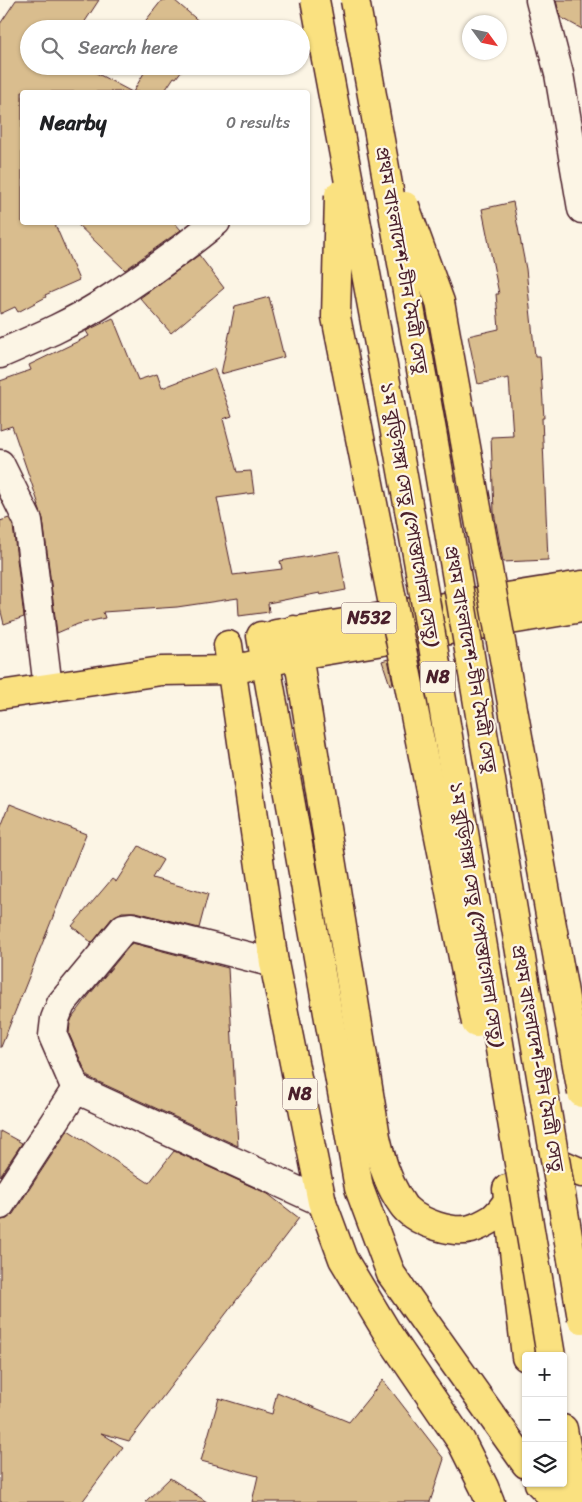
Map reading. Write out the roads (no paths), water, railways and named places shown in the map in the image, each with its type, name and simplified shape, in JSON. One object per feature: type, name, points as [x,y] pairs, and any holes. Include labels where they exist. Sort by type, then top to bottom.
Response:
[{"type":"highway","name":"১ম বুড়িগঙ্গা সেতু (পোস্তাগোলা সেতু)","points":[[315,0],[432,638],[511,1183],[550,1352]]},
{"type":"highway","name":"প্রথম বাংলাদেশ-চীন মৈত্রী সেতু","points":[[355,0],[432,430],[582,1319]]},
{"type":"highway","points":[[379,134],[440,302],[582,1094]]},
{"type":"highway","points":[[341,141],[336,316],[511,1183],[526,1352]]},
{"type":"highway","name":"N532","points":[[0,695],[160,671],[230,657],[266,662],[296,643],[582,585]]},
{"type":"highway","name":"N532","points":[[230,657],[261,636],[296,643],[582,608]]},
{"type":"highway","points":[[261,636],[359,1188],[390,1274],[522,1458]]},
{"type":"highway","points":[[296,643],[376,1137],[385,1173],[406,1210],[418,1219],[456,1230],[471,1229],[492,1218],[511,1183]]},
{"type":"highway","name":"N8","points":[[230,657],[274,963],[322,1202],[343,1258],[390,1337],[461,1441],[490,1502]]},
{"type":"highway","points":[[557,1162],[582,1173]]},
{"type":"highway","points":[[565,1442],[576,1502]]},
{"type":"highway","points":[[539,1487],[541,1502]]},
{"type":"highway","points":[[543,1487],[558,1502]]},
{"type":"street","points":[[540,0],[559,74],[582,209]]},
{"type":"street","points":[[0,354],[50,332],[100,305],[163,262],[212,225]]},
{"type":"street","points":[[0,464],[28,521],[48,688]]},
{"type":"street","points":[[274,963],[132,928],[124,928],[61,1004],[55,1019],[53,1036],[76,1089],[322,1202]]},
{"type":"street","points":[[0,1205],[76,1089]]}]
